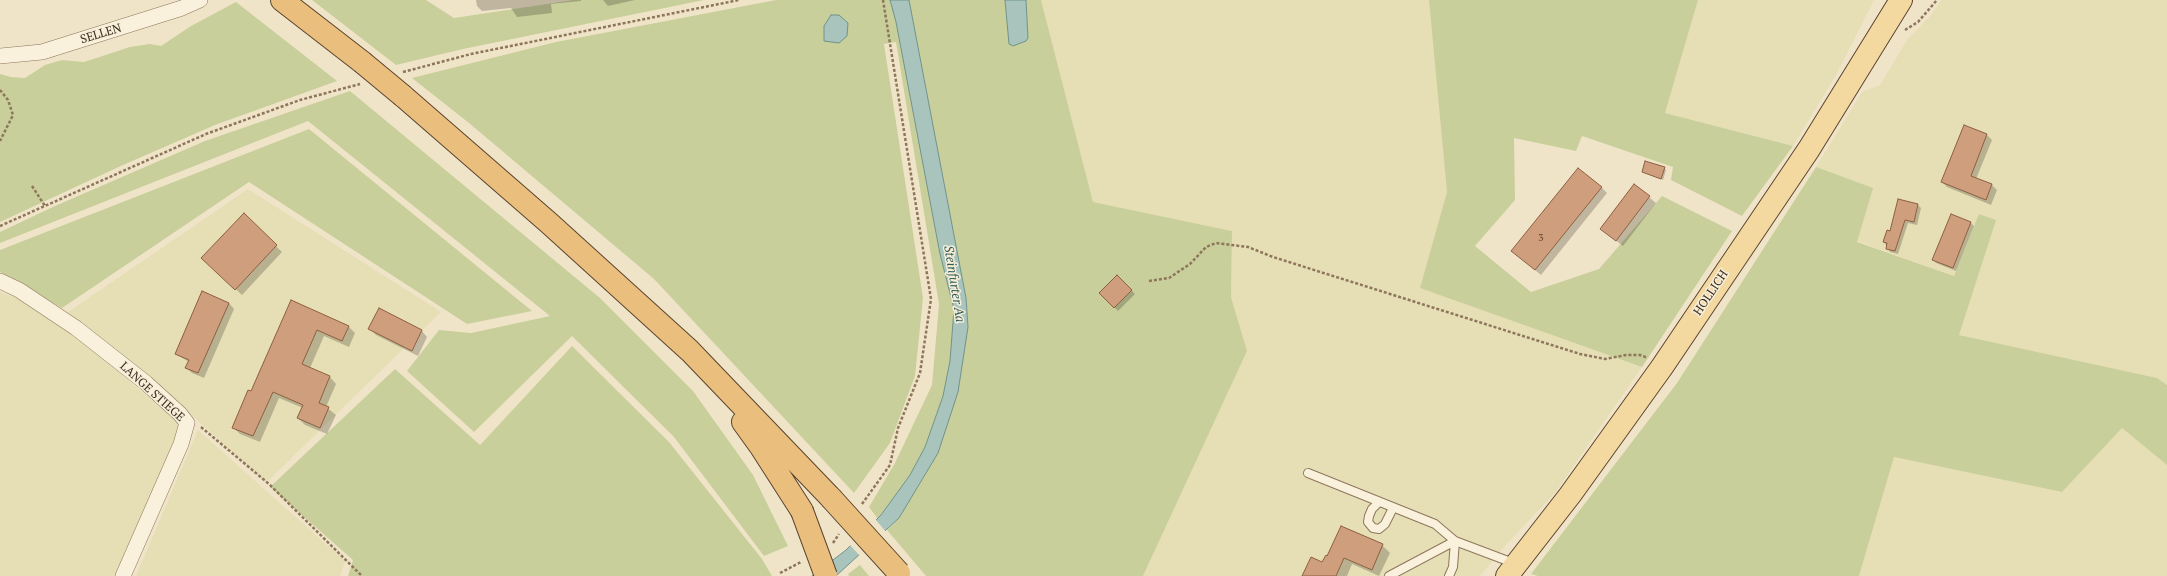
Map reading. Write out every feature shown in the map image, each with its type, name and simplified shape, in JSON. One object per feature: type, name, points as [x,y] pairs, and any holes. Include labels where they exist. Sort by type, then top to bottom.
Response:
[{"type":"highway","points":[[282,0],[364,72],[404,96],[549,223],[690,351],[832,498],[900,575]]},
{"type":"highway","points":[[690,351],[761,447],[802,511],[826,576]]},
{"type":"main road","name":"HOLLICH","points":[[1512,570],[1570,495],[1662,367],[1809,149],[1901,0]]},
{"type":"street","name":"SELLEN","points":[[0,56],[42,52],[182,8],[200,0]]},
{"type":"street","name":"LANGE STIEGE","points":[[0,281],[19,290],[76,328],[146,383],[180,414],[187,423],[181,444],[123,576]]},
{"type":"lane","points":[[1308,473],[1435,524],[1455,541],[1512,570]]},
{"type":"lane","points":[[1379,502],[1372,509],[1369,516],[1368,522],[1373,528],[1379,529],[1385,524],[1393,508]]},
{"type":"lane","points":[[1389,576],[1455,541]]},
{"type":"lane","points":[[1449,576],[1453,567],[1455,541]]},
{"type":"path","points":[[396,74],[471,54],[739,0]]},
{"type":"path","points":[[858,509],[890,465],[898,428],[920,373],[931,299],[883,0]]},
{"type":"path","points":[[0,226],[206,134],[300,100],[364,72]]},
{"type":"path","points":[[0,90],[8,100],[13,115],[0,141]]},
{"type":"path","points":[[32,186],[45,206]]},
{"type":"path","points":[[1149,280],[1169,278],[1190,264],[1206,247],[1216,243],[1248,247],[1280,259],[1580,354],[1605,359],[1626,355],[1640,355],[1651,359],[1662,367]]},
{"type":"path","points":[[187,423],[202,427],[269,484],[362,576]]},
{"type":"path","points":[[832,544],[841,532]]},
{"type":"path","points":[[780,573],[806,559]]},
{"type":"shaded area","points":[[1041,0],[1429,0],[1447,192],[1420,288],[1642,367],[1555,493],[1505,546],[1480,576],[1143,576],[1247,351],[1231,297],[1232,231],[1093,202]]},
{"type":"shaded area","points":[[1698,0],[1874,0],[1836,75],[1793,146],[1665,113]]},
{"type":"shaded area","points":[[1941,0],[2167,0],[2167,385],[2157,378],[1959,335],[1995,220],[1979,214],[1954,276],[1857,241],[1816,167],[1862,92],[1880,85],[1907,40],[1931,15]]},
{"type":"shaded area","points":[[248,189],[441,312],[266,483],[182,406],[68,312]]},
{"type":"shaded area","points":[[0,292],[17,298],[73,333],[176,421],[181,431],[173,444],[116,576],[0,576]]},
{"type":"shaded area","points":[[2122,428],[2167,465],[2167,576],[1859,576],[1894,457],[2062,492]]},
{"type":"shaded area","points":[[198,430],[345,561],[340,576],[136,576]]},
{"type":"green space","points":[[312,0],[426,0],[454,18],[573,0],[704,0],[463,49],[396,65]]},
{"type":"green space","points":[[776,0],[890,0],[896,22],[940,254],[954,309],[950,361],[943,396],[925,447],[910,475],[878,519],[869,507],[895,463],[932,385],[939,304],[896,42],[884,44],[923,298],[915,376],[890,443],[854,493],[654,279],[469,123],[412,78],[556,42]]},
{"type":"green space","points":[[909,0],[1005,0],[1009,44],[1028,38],[1026,0],[1041,0],[1093,202],[1232,231],[1231,297],[1247,351],[1143,576],[926,576],[887,530],[899,518],[938,453],[968,327],[966,298]]},
{"type":"green space","points":[[1429,0],[1698,0],[1665,113],[1793,146],[1742,216],[1671,180],[1673,167],[1582,136],[1576,151],[1514,138],[1515,200],[1475,246],[1531,292],[1599,269],[1662,196],[1732,231],[1642,367],[1420,288],[1447,192]]},
{"type":"green space","points":[[236,2],[337,81],[215,125],[123,165],[0,222],[0,74],[11,77],[25,78],[45,65],[62,60],[84,62],[130,47],[150,44],[161,46],[191,26]]},
{"type":"green space","points":[[350,91],[600,298],[693,391],[753,475],[788,546],[764,556],[674,437],[572,336],[474,432],[407,371],[439,330],[471,333],[550,316],[308,121],[0,243],[0,232],[55,206],[205,141]]},
{"type":"green space","points":[[309,129],[532,311],[467,324],[249,182],[62,308],[0,272],[0,250]]},
{"type":"green space","points":[[1816,167],[1873,188],[1857,242],[1954,276],[1979,214],[1996,220],[1959,335],[2157,378],[2167,385],[2167,465],[2122,428],[2062,492],[1894,457],[1859,576],[1538,576],[1531,574],[1677,383]]},
{"type":"green space","points":[[572,346],[669,442],[762,559],[772,576],[348,576],[353,560],[270,487],[395,369],[480,445]]},
{"type":"green space","points":[[860,565],[869,576],[849,576],[848,574]]},
{"type":"water","name":"Steinfurter Aa","points":[[890,0],[909,0],[966,298],[968,327],[958,392],[938,453],[899,518],[836,576],[812,576],[846,550],[881,515],[910,475],[925,447],[943,396],[950,361],[954,309],[940,254],[896,22]]},
{"type":"water","points":[[1005,0],[1026,0],[1028,38],[1026,41],[1013,46],[1009,44]]},
{"type":"water","points":[[831,15],[839,15],[848,23],[847,36],[839,43],[824,41],[824,26]]},
{"type":"pier","points":[[875,519],[887,533],[861,557],[849,544]]},
{"type":"building","points":[[1964,125],[1987,134],[1971,176],[1992,184],[1986,200],[1941,182]]},
{"type":"building","points":[[1645,161],[1665,167],[1661,179],[1642,172]]},
{"type":"building","points":[[1578,168],[1602,187],[1535,270],[1511,251]]},
{"type":"building","points":[[1634,184],[1650,196],[1616,241],[1600,229]]},
{"type":"building","points":[[1898,199],[1918,204],[1914,222],[1905,220],[1895,251],[1886,249],[1887,243],[1883,242],[1887,230],[1890,231]]},
{"type":"building","points":[[244,213],[277,245],[235,290],[201,258]]},
{"type":"building","points":[[1951,214],[1971,222],[1953,268],[1932,260]]},
{"type":"building","points":[[1117,275],[1132,290],[1114,308],[1099,293]]},
{"type":"building","points":[[202,291],[229,303],[198,373],[185,368],[189,360],[175,354]]},
{"type":"building","points":[[291,300],[349,326],[342,341],[317,330],[302,364],[330,376],[319,403],[329,407],[320,428],[297,418],[303,405],[273,392],[253,436],[232,428],[248,390],[251,391]]},
{"type":"building","points":[[379,308],[422,330],[412,351],[368,329]]},
{"type":"building","points":[[1341,526],[1383,544],[1372,570],[1344,558],[1336,576],[1302,576],[1311,557],[1322,562],[1326,555],[1327,556]]}]
